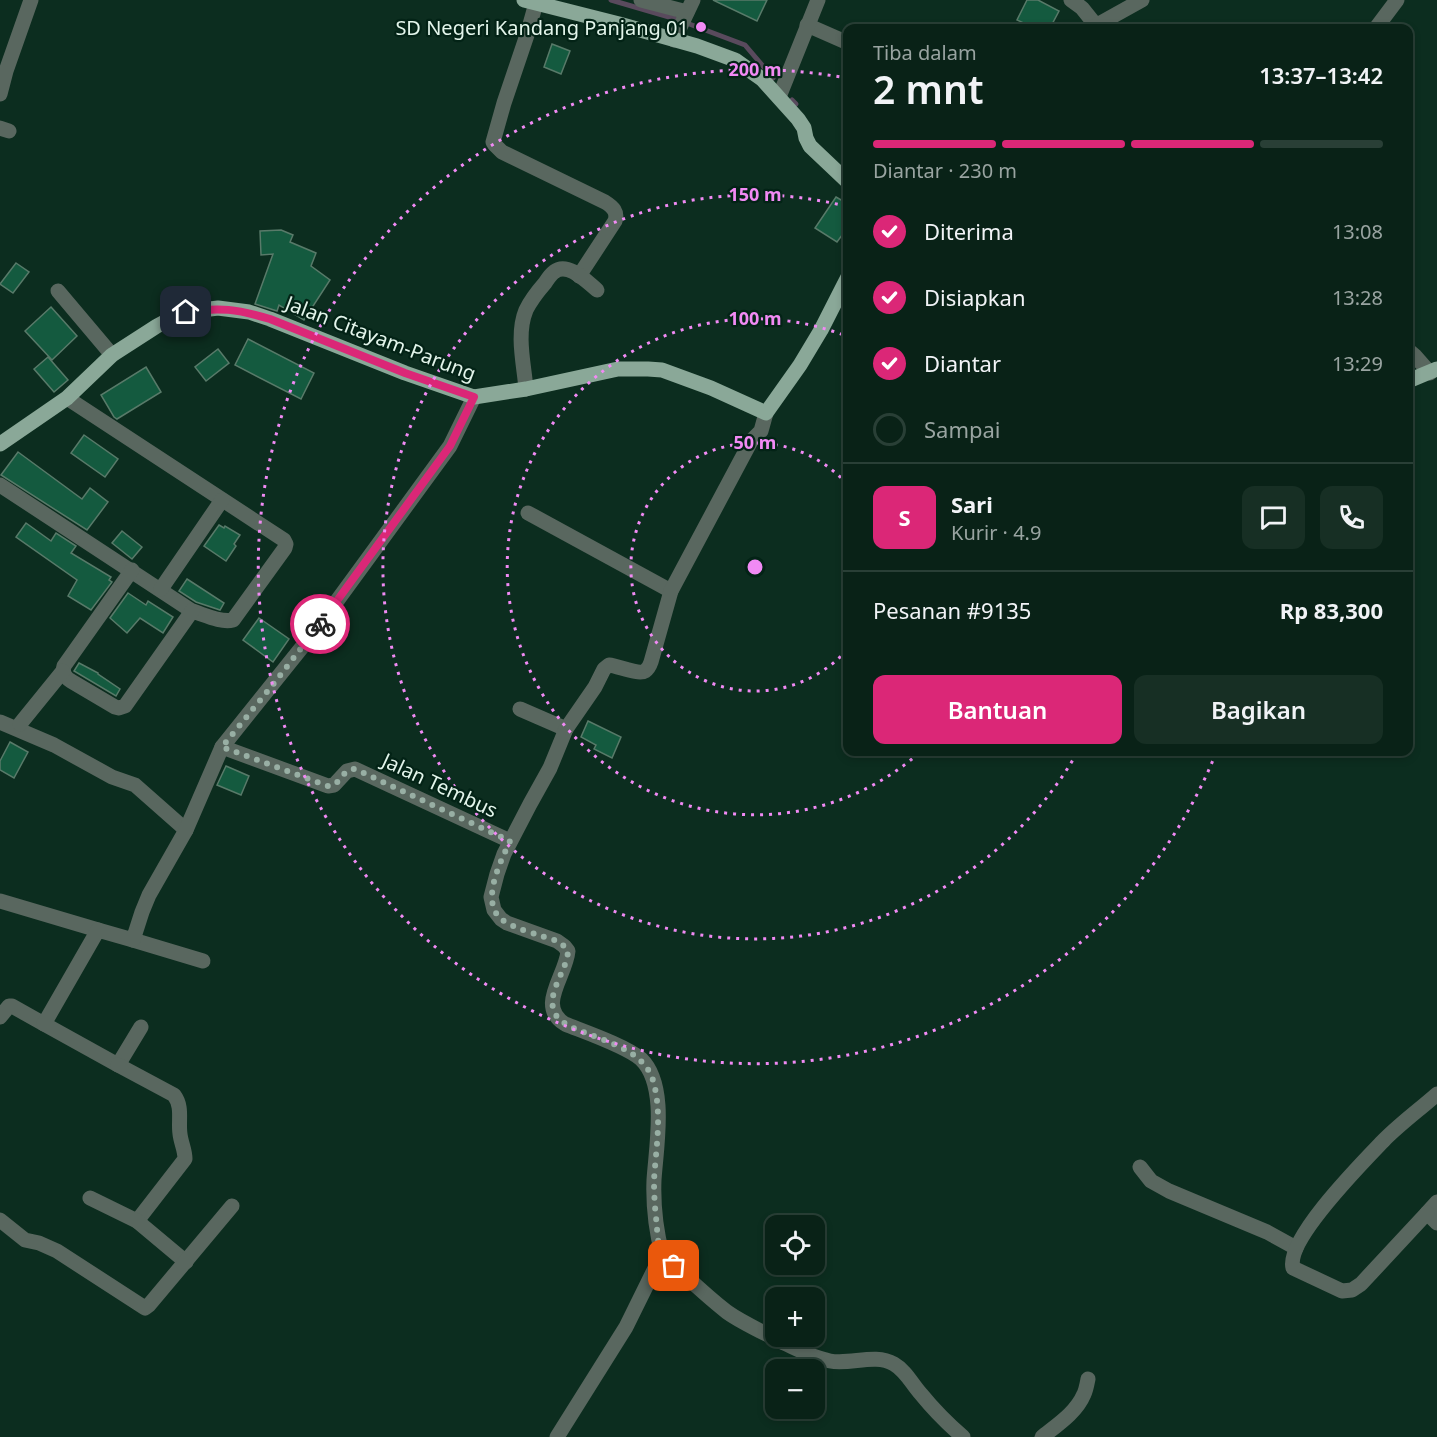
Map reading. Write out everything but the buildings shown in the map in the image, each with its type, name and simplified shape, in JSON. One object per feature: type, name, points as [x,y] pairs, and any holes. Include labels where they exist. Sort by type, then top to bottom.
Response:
[{"type":"main road","points":[[530,1],[619,24],[684,19],[762,79],[798,118],[810,146],[843,177]]},
{"type":"main road","points":[[766,413],[821,330],[843,287]]},
{"type":"main road","name":"Jalan Citayam-Parung","points":[[0,444],[67,398],[112,355],[157,326],[186,312],[218,308],[249,312],[270,319],[405,373],[474,397],[618,369],[655,369],[711,388],[766,413]]},
{"type":"main road","points":[[1413,379],[1433,371]]},
{"type":"street","points":[[0,94],[3,70],[31,0]]},
{"type":"street","points":[[641,0],[684,19]]},
{"type":"street","points":[[779,97],[818,0]]},
{"type":"street","points":[[1071,0],[1082,8],[1094,24]]},
{"type":"street","points":[[1101,24],[1142,0]]},
{"type":"street","points":[[1379,24],[1396,0]]},
{"type":"street","points":[[530,1],[527,35],[493,142],[502,152],[605,202],[615,210],[615,221],[579,276]]},
{"type":"street","points":[[807,25],[843,41]]},
{"type":"street","points":[[526,388],[521,334],[526,310],[538,291],[554,272],[560,269],[571,270],[597,290]]},
{"type":"street","points":[[58,291],[112,355]]},
{"type":"street","points":[[1413,354],[1433,371]]},
{"type":"street","points":[[133,940],[149,895],[186,830],[222,747],[315,631],[437,464],[454,440],[474,397]]},
{"type":"street","points":[[0,485],[192,611],[223,621],[233,620],[285,548],[284,540],[67,398]]},
{"type":"street","points":[[766,413],[761,431],[751,441],[671,591],[648,668],[643,672],[638,672],[613,665],[607,666],[566,729],[550,768],[510,841],[493,888],[492,904],[497,915],[507,923],[557,941],[568,951],[552,1004],[556,1016],[565,1024],[609,1042],[639,1058],[653,1077],[657,1094],[658,1130],[654,1181],[655,1209],[657,1234],[662,1254],[699,1290],[729,1313],[810,1356],[831,1361],[852,1362],[875,1359],[895,1364],[906,1374],[943,1420],[963,1437]]},
{"type":"street","points":[[162,590],[222,500]]},
{"type":"street","points":[[528,513],[671,591]]},
{"type":"street","points":[[20,724],[63,671],[82,639],[132,570]]},
{"type":"street","points":[[63,671],[71,681],[115,707],[125,706],[192,611]]},
{"type":"street","points":[[520,709],[566,729]]},
{"type":"street","points":[[0,722],[54,745],[112,777],[135,785],[186,830]]},
{"type":"street","name":"Jalan Tembus","points":[[222,747],[328,786],[334,785],[346,771],[355,769],[510,841]]},
{"type":"street","points":[[0,901],[203,961]]},
{"type":"street","points":[[44,1024],[98,930]]},
{"type":"street","points":[[0,1017],[9,1006],[12,1006],[174,1095],[177,1099],[180,1109],[180,1138],[184,1147],[185,1159],[137,1221]]},
{"type":"street","points":[[118,1065],[141,1027]]},
{"type":"street","points":[[1434,1213],[1352,1290],[1342,1291],[1293,1268],[1296,1248],[1320,1210],[1386,1138],[1437,1094]]},
{"type":"street","points":[[1140,1167],[1151,1181],[1169,1191],[1267,1232],[1296,1248]]},
{"type":"street","points":[[90,1198],[137,1221],[186,1262]]},
{"type":"street","points":[[0,1220],[25,1240],[57,1251],[144,1308],[149,1305],[232,1206]]},
{"type":"street","points":[[557,1437],[626,1327],[662,1254]]},
{"type":"street","points":[[1042,1437],[1068,1416],[1078,1404],[1084,1394],[1088,1379]]},
{"type":"waterway","points":[[611,0],[676,19],[745,45],[773,78]]},
{"type":"waterway","points":[[792,100],[796,104]]},
{"type":"way so far","points":[[320,624],[222,747],[328,786],[337,783],[346,771],[355,769],[510,841],[493,888],[492,904],[497,915],[507,923],[557,941],[568,951],[552,1004],[559,1021],[609,1042],[639,1058],[653,1077],[657,1094],[658,1130],[654,1181],[657,1234],[662,1254],[674,1266]]},
{"type":"place","name":"SD Negeri Kandang Panjang 01","points":[[701,27]]},
{"type":"route","points":[[186,312],[218,308],[249,312],[405,373],[474,397],[450,446],[320,624]]}]
